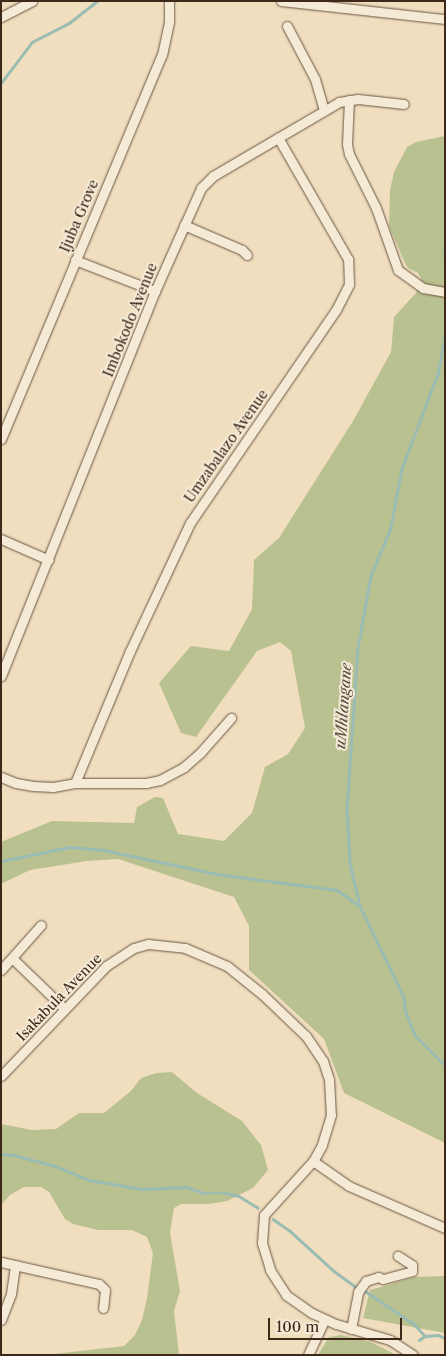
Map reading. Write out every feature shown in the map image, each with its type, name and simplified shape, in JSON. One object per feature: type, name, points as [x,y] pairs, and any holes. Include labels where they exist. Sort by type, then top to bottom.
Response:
[{"type":"street","points":[[1,17],[17,4],[32,1]]},
{"type":"street","name":"Ijuba Grove","points":[[1,438],[162,55],[169,21],[170,1]]},
{"type":"street","points":[[281,1],[445,19]]},
{"type":"street","points":[[287,26],[315,79],[324,110]]},
{"type":"street","points":[[348,100],[347,144],[349,154],[376,208],[398,270],[423,288],[445,292]]},
{"type":"street","name":"Imbokodo Avenue","points":[[1,676],[155,291],[198,192],[208,179],[339,102],[348,100],[404,104]]},
{"type":"street","name":"Umzabalazo Avenue","points":[[74,783],[130,651],[190,523],[336,310],[347,289],[350,277],[348,259],[278,138]]},
{"type":"street","points":[[184,225],[242,250],[247,255]]},
{"type":"street","points":[[75,260],[155,291]]},
{"type":"street","points":[[1,539],[49,560]]},
{"type":"street","points":[[1,777],[16,783],[53,787],[74,783],[146,783],[160,780],[184,768],[200,754],[231,718]]},
{"type":"street","points":[[1,970],[13,959],[41,925]]},
{"type":"street","name":"Isakabula Avenue","points":[[1,1076],[106,966],[120,955],[148,944],[185,948],[202,953],[227,966],[294,1023],[306,1036],[323,1061],[329,1079],[331,1115],[325,1137],[313,1162],[264,1215],[262,1243],[270,1270],[286,1294],[324,1320],[390,1340],[412,1355]]},
{"type":"street","points":[[13,959],[66,1009]]},
{"type":"street","points":[[313,1162],[349,1186],[445,1228]]},
{"type":"street","points":[[351,1329],[358,1292],[366,1281],[378,1277],[383,1279],[412,1271],[412,1265],[398,1256]]},
{"type":"street","points":[[1,1262],[99,1284],[105,1290],[103,1308]]},
{"type":"street","points":[[1,1320],[11,1294],[15,1264]]},
{"type":"street","points":[[308,1355],[324,1320]]},
{"type":"green space","points":[[445,136],[445,1143],[344,1093],[324,1039],[249,970],[249,926],[234,897],[118,859],[87,861],[30,870],[1,884],[1,842],[52,821],[134,823],[137,807],[155,797],[163,798],[178,834],[224,841],[252,813],[265,767],[288,754],[305,728],[291,651],[280,642],[257,651],[196,737],[181,733],[159,683],[191,646],[229,651],[252,609],[254,560],[279,538],[353,421],[391,352],[394,317],[416,293],[421,278],[418,273],[408,268],[389,226],[390,190],[394,172],[407,147],[416,142]]},
{"type":"green space","points":[[172,1072],[197,1093],[242,1121],[261,1145],[268,1170],[253,1188],[227,1201],[209,1204],[181,1204],[174,1208],[170,1233],[180,1291],[174,1311],[179,1355],[45,1355],[124,1346],[135,1335],[142,1320],[153,1253],[147,1237],[132,1230],[98,1230],[73,1224],[65,1219],[49,1192],[41,1187],[24,1187],[10,1195],[1,1205],[1,1124],[32,1130],[56,1129],[79,1113],[104,1113],[131,1091],[141,1078],[156,1073]]},
{"type":"green space","points":[[445,1276],[445,1333],[363,1318],[370,1290],[415,1277]]},
{"type":"green space","points":[[341,1335],[371,1342],[396,1355],[318,1355],[329,1337]]},
{"type":"waterway","points":[[1,83],[32,42],[69,23],[97,1]]},
{"type":"waterway","name":"uMhlangane","points":[[445,248],[445,258]]},
{"type":"waterway","name":"uMhlangane","points":[[445,336],[438,374],[402,469],[391,528],[371,576],[358,648],[347,808],[350,863],[360,906],[404,997],[405,1009],[415,1035],[445,1065]]},
{"type":"waterway","points":[[1,861],[70,847],[104,850],[217,874],[337,890],[360,906]]},
{"type":"waterway","points":[[1,1154],[14,1155],[55,1166],[89,1180],[142,1189],[186,1187],[205,1193],[226,1193],[239,1196],[258,1208]]},
{"type":"waterway","points":[[273,1219],[289,1230],[334,1271],[355,1286]]},
{"type":"waterway","points":[[365,1291],[414,1324],[425,1336]]},
{"type":"waterway","points":[[419,1340],[425,1336],[438,1335],[445,1338]]}]
